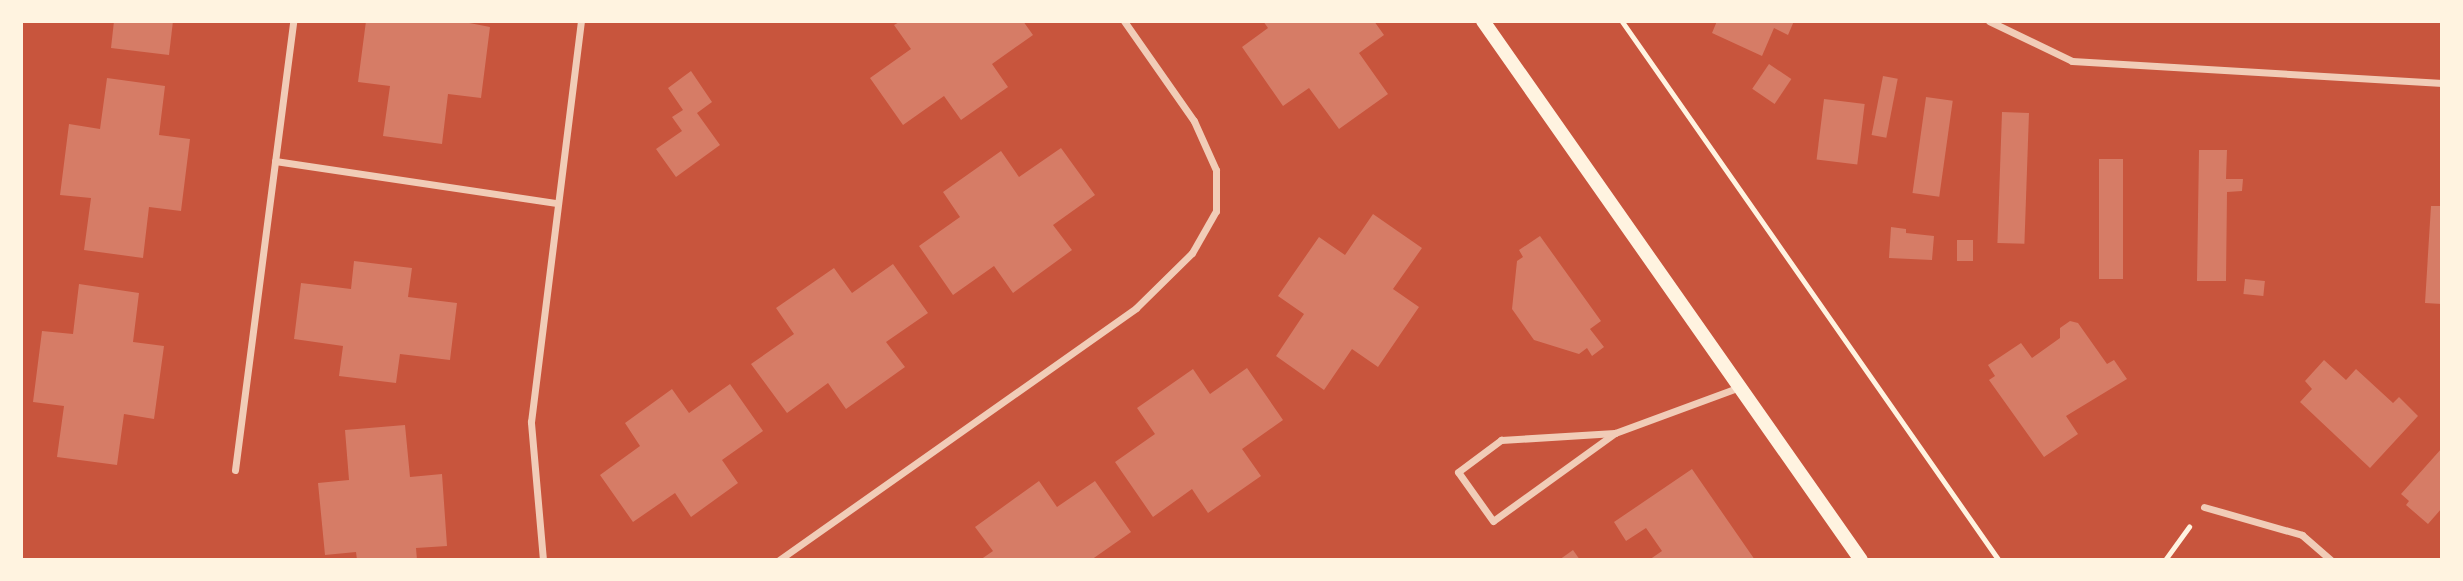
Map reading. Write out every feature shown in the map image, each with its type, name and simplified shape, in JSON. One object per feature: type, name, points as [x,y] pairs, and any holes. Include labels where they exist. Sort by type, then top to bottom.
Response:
[{"type":"main road","points":[[1483,21],[1861,560]]},
{"type":"street","points":[[235,470],[293,21]]},
{"type":"street","points":[[543,560],[531,422],[581,21]]},
{"type":"street","points":[[779,560],[1136,308],[1192,253],[1216,211],[1216,170],[1194,121],[1124,21]]},
{"type":"street","points":[[1989,21],[2073,61],[2442,83]]},
{"type":"street","points":[[275,161],[557,203]]},
{"type":"street","points":[[1615,433],[1501,440],[1458,472],[1493,521],[1615,433],[1741,387]]},
{"type":"street","points":[[2204,507],[2302,535],[2331,560]]},
{"type":"path","points":[[1622,21],[1999,560]]},
{"type":"path","points":[[2165,560],[2204,507]]},
{"type":"building","points":[[114,21],[173,21],[169,55],[111,48]]},
{"type":"building","points":[[366,21],[459,21],[490,27],[481,98],[448,94],[442,144],[383,136],[390,86],[358,82]]},
{"type":"building","points":[[901,21],[1023,21],[1033,35],[992,64],[1008,87],[961,120],[944,96],[903,125],[870,78],[911,49],[894,25]]},
{"type":"building","points":[[1263,21],[1374,21],[1384,35],[1359,53],[1388,94],[1339,129],[1309,88],[1283,106],[1242,47],[1268,28]]},
{"type":"building","points":[[1717,21],[1794,21],[1788,35],[1774,28],[1762,56],[1712,33]]},
{"type":"building","points":[[1769,64],[1791,79],[1775,104],[1752,89]]},
{"type":"building","points":[[691,71],[712,102],[697,113],[720,145],[676,177],[656,149],[682,131],[672,117],[683,110],[668,88]]},
{"type":"building","points":[[1883,76],[1898,79],[1886,138],[1872,135]]},
{"type":"building","points":[[107,78],[165,86],[159,135],[190,139],[181,211],[149,207],[143,258],[84,250],[91,198],[60,195],[69,124],[100,129]]},
{"type":"building","points":[[1926,97],[1953,101],[1939,197],[1913,193]]},
{"type":"building","points":[[1824,99],[1865,104],[1857,165],[1817,160]]},
{"type":"building","points":[[2002,112],[2029,113],[2024,244],[1997,243]]},
{"type":"building","points":[[1061,148],[1095,195],[1053,225],[1072,250],[1013,293],[994,266],[953,295],[919,246],[960,217],[943,192],[1001,151],[1019,177]]},
{"type":"building","points":[[2199,150],[2227,150],[2226,179],[2243,179],[2242,191],[2227,192],[2226,281],[2197,281]]},
{"type":"building","points":[[2099,159],[2123,159],[2123,279],[2099,279]]},
{"type":"building","points":[[2431,206],[2442,206],[2442,304],[2425,303]]},
{"type":"building","points":[[1373,214],[1422,248],[1393,289],[1419,307],[1378,367],[1352,349],[1324,390],[1276,356],[1304,314],[1278,296],[1319,237],[1345,255]]},
{"type":"building","points":[[1891,227],[1906,229],[1906,233],[1934,236],[1932,260],[1889,258]]},
{"type":"building","points":[[1540,236],[1601,321],[1590,329],[1604,347],[1592,356],[1587,348],[1579,354],[1534,340],[1512,309],[1517,261],[1523,257],[1519,250]]},
{"type":"building","points":[[1957,240],[1973,240],[1973,261],[1957,261]]},
{"type":"building","points":[[354,261],[412,268],[408,297],[457,303],[450,360],[400,354],[396,383],[339,376],[343,346],[294,339],[301,283],[351,289]]},
{"type":"building","points":[[893,264],[928,313],[886,342],[905,367],[846,409],[828,383],[787,413],[751,364],[794,334],[776,308],[834,268],[852,293]]},
{"type":"building","points":[[2245,279],[2265,281],[2263,296],[2243,294]]},
{"type":"building","points":[[79,284],[139,293],[133,342],[164,346],[154,419],[124,414],[117,465],[57,457],[64,406],[33,402],[42,331],[73,334]]},
{"type":"building","points":[[2070,321],[2078,323],[2107,364],[2114,360],[2127,379],[2066,416],[2078,434],[2044,457],[1989,380],[1995,376],[1988,365],[2021,343],[2032,358],[2060,338],[2060,328]]},
{"type":"building","points":[[2324,360],[2346,380],[2356,369],[2393,403],[2399,397],[2418,416],[2370,468],[2300,402],[2312,389],[2305,381]]},
{"type":"building","points":[[1247,368],[1283,420],[1242,449],[1261,476],[1208,513],[1192,489],[1153,517],[1115,462],[1155,434],[1137,408],[1193,369],[1210,394]]},
{"type":"building","points":[[730,384],[763,431],[722,460],[738,483],[691,517],[675,493],[633,522],[600,475],[640,446],[625,423],[672,389],[689,413]]},
{"type":"building","points":[[405,425],[410,477],[442,474],[447,546],[416,548],[417,560],[357,560],[356,552],[325,555],[318,483],[349,480],[345,430]]},
{"type":"building","points":[[2442,448],[2442,508],[2428,524],[2406,505],[2409,501],[2401,494]]},
{"type":"building","points":[[1692,469],[1755,560],[1649,560],[1662,551],[1646,528],[1626,541],[1614,522]]},
{"type":"building","points":[[1039,481],[1057,507],[1095,481],[1131,532],[1091,560],[980,560],[993,551],[975,527]]},
{"type":"building","points":[[1573,550],[1580,560],[1559,560]]}]
